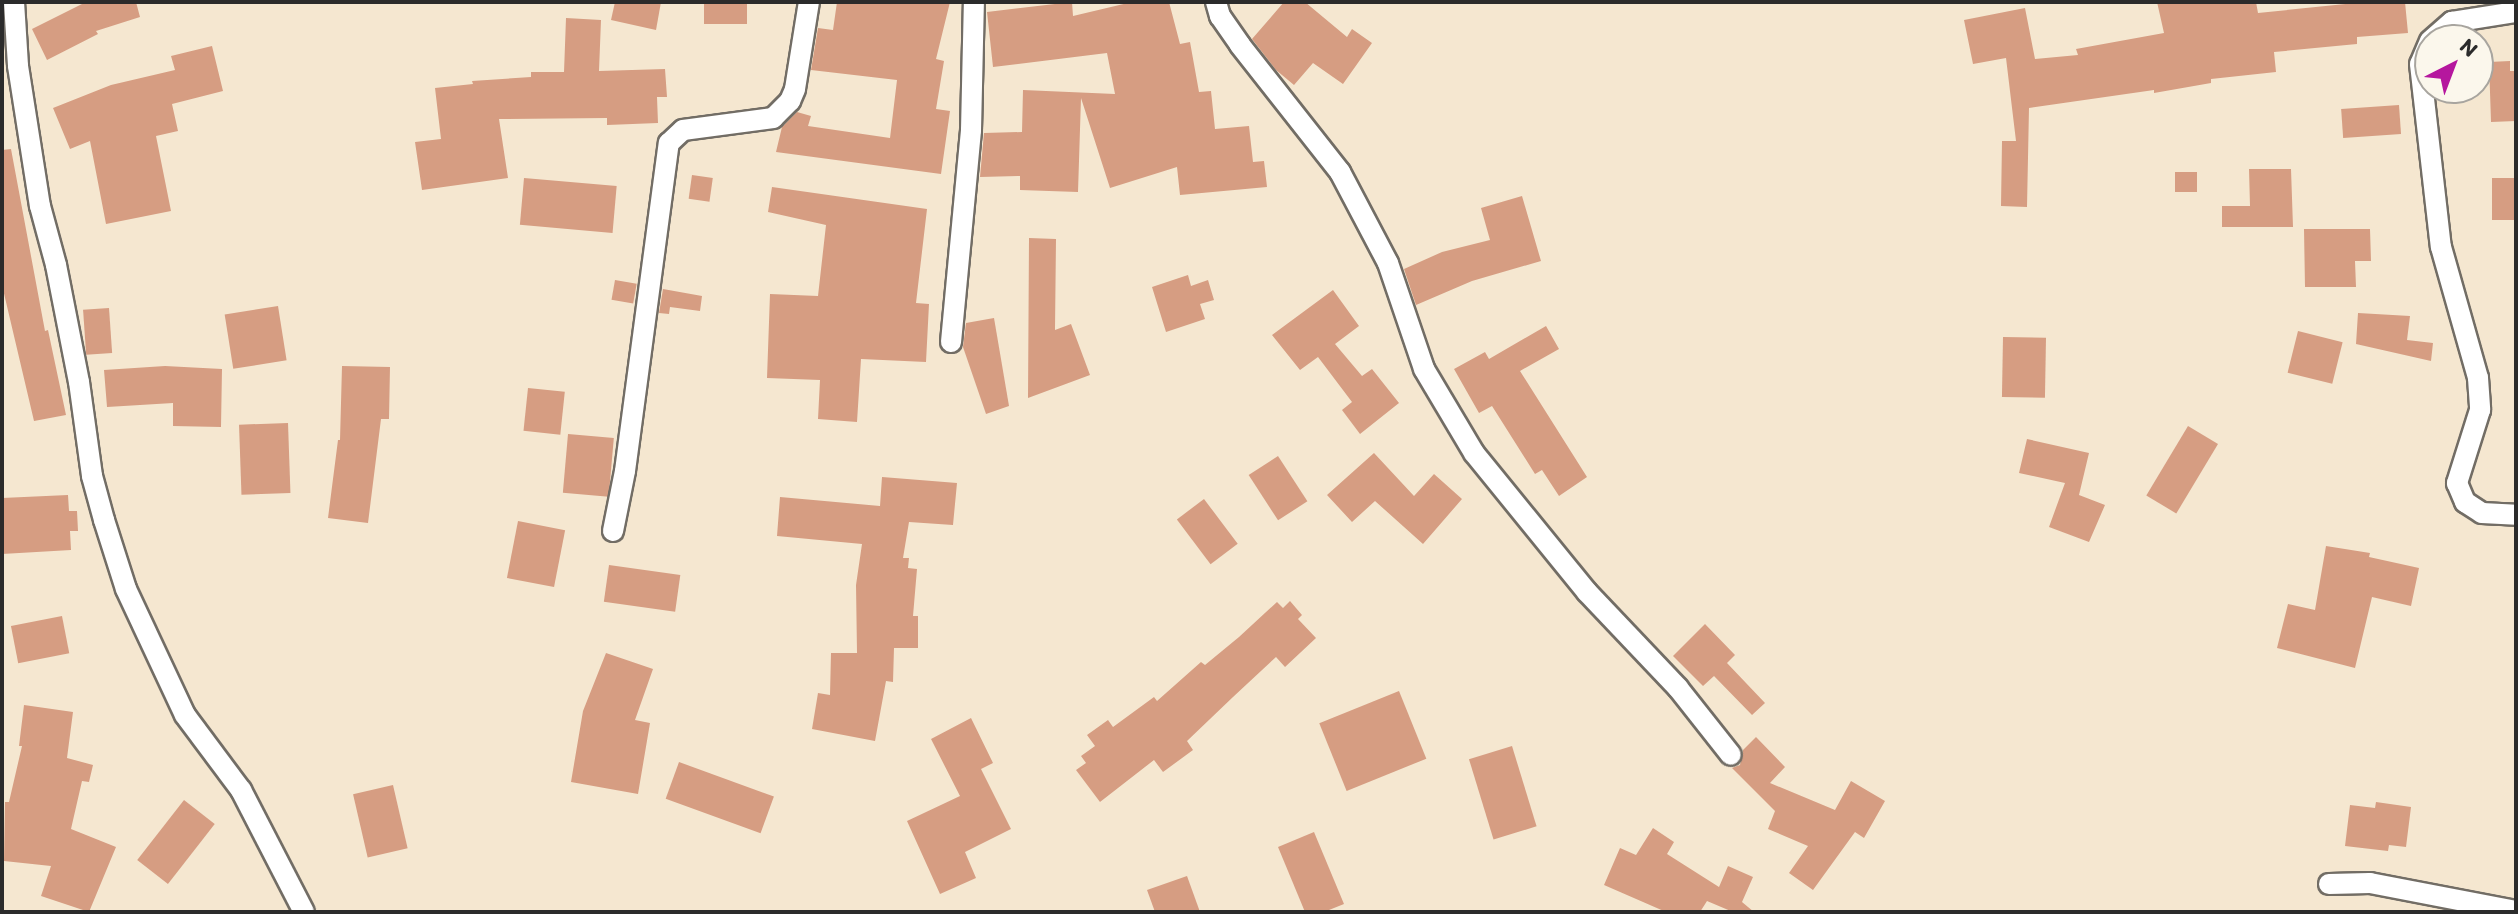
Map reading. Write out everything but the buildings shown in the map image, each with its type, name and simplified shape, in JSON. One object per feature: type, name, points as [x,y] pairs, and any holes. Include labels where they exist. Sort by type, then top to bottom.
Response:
[{"type":"street","points":[[14,2],[18,66],[40,206],[79,382],[92,476],[117,561],[150,645],[185,715],[241,790],[304,912]]},
{"type":"street","points":[[613,531],[625,471],[669,143],[683,130],[773,118],[790,101],[795,89],[809,2]]},
{"type":"street","points":[[951,342],[971,130],[974,2]]},
{"type":"street","points":[[1216,2],[1220,16],[1240,45],[1340,172],[1388,263],[1424,369],[1474,453],[1587,592],[1678,688],[1731,755]]},
{"type":"street","points":[[2450,24],[2516,12]]},
{"type":"street","points":[[2425,104],[2441,247],[2478,378],[2480,410],[2457,483],[2465,502],[2482,513],[2516,515]]},
{"type":"street","points":[[2329,884],[2370,883],[2516,911]]}]
